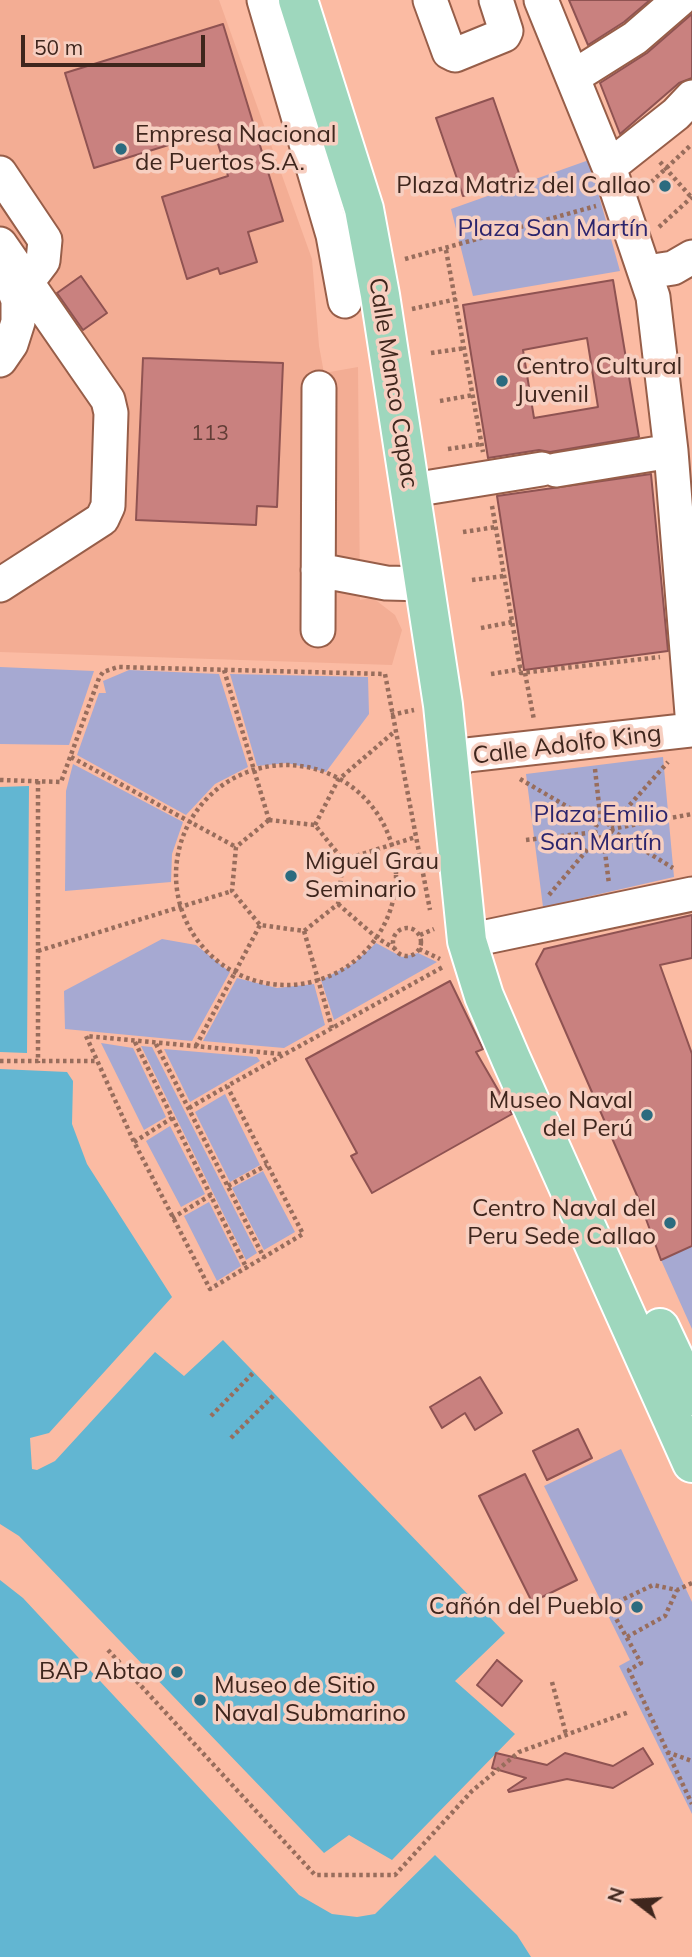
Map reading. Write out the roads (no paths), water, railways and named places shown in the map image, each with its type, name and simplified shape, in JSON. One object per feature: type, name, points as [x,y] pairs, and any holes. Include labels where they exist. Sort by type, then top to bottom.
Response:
[{"type":"main road","name":"Calle Manco Capac","points":[[298,0],[364,209],[364,303],[426,584],[458,764]]},
{"type":"main road","name":"Calle Manco Capac","points":[[325,0],[396,261],[364,303]]},
{"type":"main road","name":"Calle Manco Capac","points":[[364,303],[431,487],[458,764]]},
{"type":"main road","points":[[458,764],[479,886],[456,936],[692,1463]]},
{"type":"main road","points":[[456,936],[502,989],[529,1052],[692,1396]]},
{"type":"street","points":[[264,0],[333,235],[364,303]]},
{"type":"street","points":[[430,0],[449,52],[454,55],[504,34],[506,31],[496,0]]},
{"type":"street","points":[[541,0],[609,167],[630,195],[647,272],[660,336],[671,451],[686,556],[687,654],[692,714]]},
{"type":"street","points":[[573,76],[635,38],[679,0]]},
{"type":"street","points":[[609,167],[690,102]]},
{"type":"street","points":[[3,185],[45,240],[43,261],[27,282]]},
{"type":"street","points":[[0,244],[108,400],[111,413],[108,506],[102,519],[0,585]]},
{"type":"street","points":[[647,272],[673,268],[692,257]]},
{"type":"street","points":[[0,258],[19,300],[18,322],[11,344],[0,360]]},
{"type":"street","points":[[318,631],[320,388]]},
{"type":"street","points":[[431,487],[671,451]]},
{"type":"street","points":[[318,570],[386,583],[426,584]]},
{"type":"street","name":"Calle Adolfo King","points":[[458,764],[692,730]]},
{"type":"street","points":[[456,936],[685,883]]},
{"type":"place","name":"Empresa Nacional de Puertos S.A.","points":[[121,149]]},
{"type":"place","name":"Plaza Matriz del Callao","points":[[665,186]]},
{"type":"place","name":"Centro Cultural Juvenil","points":[[502,381]]},
{"type":"place","name":"Miguel Grau Seminario","points":[[291,876]]},
{"type":"place","name":"Museo Naval del Perú","points":[[647,1115]]},
{"type":"place","name":"Centro Naval del Peru Sede Callao","points":[[670,1223]]},
{"type":"place","name":"Cañón del Pueblo","points":[[637,1607]]},
{"type":"place","name":"BAP Abtao","points":[[177,1672]]},
{"type":"place","name":"Museo de Sitio Naval Submarino","points":[[200,1700]]},
{"type":"park label","name":"Plaza San Martín","points":[[553,229]]},
{"type":"park label","name":"Plaza Emilio San Martín","points":[[601,829]]}]
